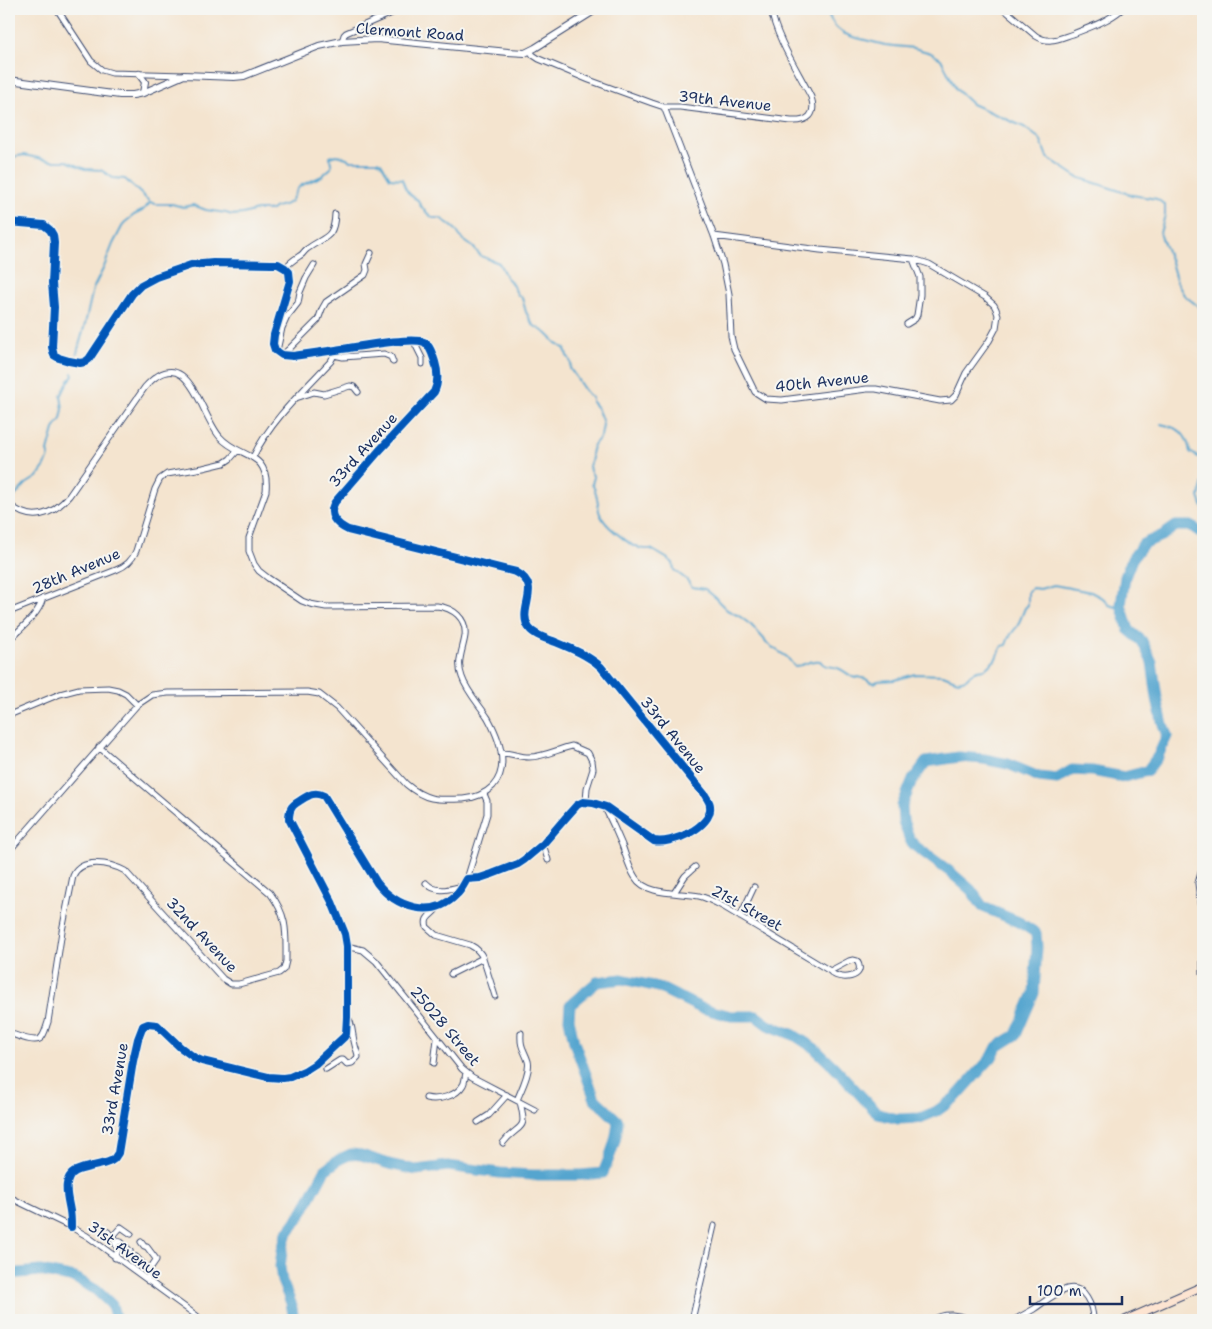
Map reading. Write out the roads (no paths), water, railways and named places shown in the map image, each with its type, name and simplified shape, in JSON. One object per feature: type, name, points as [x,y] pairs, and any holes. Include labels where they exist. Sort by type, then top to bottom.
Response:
[{"type":"main road","points":[[1125,1320],[1203,1286]]},
{"type":"street","name":"Clermont Road","points":[[58,9],[95,66],[108,72],[244,76],[319,46],[342,41],[377,39],[513,52],[530,51]]},
{"type":"street","points":[[342,41],[346,33],[401,9]]},
{"type":"street","points":[[530,51],[598,9]]},
{"type":"street","name":"39th Avenue","points":[[530,51],[539,58],[581,76],[664,107],[680,107],[791,121],[804,120],[808,118],[814,108],[811,97],[783,42],[771,9]]},
{"type":"street","points":[[1004,9],[1036,36],[1049,40],[1062,38],[1094,26],[1111,18],[1122,9]]},
{"type":"street","points":[[139,74],[145,82],[143,93]]},
{"type":"street","name":"Clermont Road","points":[[9,80],[120,95],[133,95],[143,93],[184,75]]},
{"type":"street","name":"40th Avenue","points":[[664,107],[714,236],[727,281],[731,336],[734,349],[755,392],[766,399],[772,400],[876,389],[947,401],[954,398],[970,367],[989,341],[998,322],[998,315],[994,305],[985,297],[929,264],[913,259],[820,250],[714,236]]},
{"type":"street","points":[[285,268],[291,260],[325,239],[334,223],[335,214]]},
{"type":"street","points":[[9,222],[44,226],[53,235],[52,282],[54,307],[52,347],[54,355],[69,362],[80,363],[89,360],[132,294],[141,285],[156,277],[184,267],[213,263],[278,264],[288,272],[290,281],[274,335],[273,344],[279,353],[293,356],[335,353],[384,343],[413,340],[422,358],[422,364]]},
{"type":"street","points":[[279,353],[288,350],[318,320],[326,302],[367,273],[366,264],[371,253]]},
{"type":"street","points":[[907,324],[915,319],[917,315],[920,295],[920,277],[913,259]]},
{"type":"street","points":[[279,353],[282,328],[287,317],[298,303],[300,292],[314,265]]},
{"type":"street","name":"33rd Avenue","points":[[413,340],[424,342],[431,351],[437,375],[436,388],[335,502],[332,509],[334,519],[339,525],[348,530],[516,572],[525,577],[529,587],[526,620],[528,627],[537,634],[588,657],[601,667],[705,796],[710,805],[709,813],[695,831],[661,842],[654,841],[606,807],[593,802],[586,802]]},
{"type":"street","points":[[335,353],[350,357],[384,354],[391,357],[394,362]]},
{"type":"street","points":[[253,457],[269,429],[331,361],[335,353]]},
{"type":"street","points":[[9,504],[25,514],[38,515],[51,511],[60,505],[69,496],[145,387],[158,375],[165,372],[181,374],[195,392],[221,439],[253,457],[262,465],[267,484],[264,500],[249,538],[249,551],[256,567],[268,578],[302,601],[310,604],[326,607],[437,606],[444,607],[456,614],[463,622],[465,630],[459,658],[462,676],[495,734],[502,762],[495,783],[484,794],[476,798],[429,798],[415,792],[406,784],[337,708],[318,694],[308,692],[168,693],[152,696],[137,705],[98,747],[9,851]]},
{"type":"street","points":[[296,398],[314,392],[324,394],[350,386],[358,392]]},
{"type":"street","name":"28th Avenue","points":[[9,612],[128,564],[136,551],[155,489],[163,476],[224,463],[238,450]]},
{"type":"street","points":[[9,640],[34,615],[41,605],[43,598]]},
{"type":"street","points":[[9,715],[60,694],[79,689],[108,688],[118,690],[126,694],[137,705]]},
{"type":"street","points":[[467,879],[480,878],[518,864],[544,844],[577,805],[586,802],[587,788],[593,770],[588,753],[572,746],[548,754],[530,757],[501,753]]},
{"type":"street","name":"32nd Avenue","points":[[9,1033],[33,1040],[39,1040],[44,1035],[48,1022],[73,876],[85,865],[102,863],[124,871],[223,980],[230,984],[239,984],[279,973],[285,966],[286,926],[283,914],[270,893],[98,747]]},
{"type":"street","name":"33rd Avenue","points":[[71,1227],[66,1194],[70,1177],[76,1171],[111,1161],[118,1153],[133,1061],[143,1026],[148,1024],[157,1025],[180,1047],[202,1061],[283,1078],[304,1072],[346,1034],[347,946],[345,934],[290,819],[289,814],[292,807],[308,795],[318,793],[324,796],[384,892],[409,907],[418,909],[438,907]]},
{"type":"street","points":[[484,794],[487,801],[488,814],[467,879],[458,894],[438,907],[428,917],[426,923],[427,927],[436,935],[475,947],[481,953],[495,996]]},
{"type":"street","name":"21st Street","points":[[606,807],[635,878],[643,885],[674,893],[701,896],[740,917],[837,976],[848,977],[854,975],[860,966],[857,961],[851,960],[830,971]]},
{"type":"street","points":[[544,844],[548,860]]},
{"type":"street","points":[[1203,866],[1198,883],[1202,920],[1203,974]]},
{"type":"street","points":[[674,893],[685,876],[695,867]]},
{"type":"street","points":[[426,883],[437,890],[449,890],[462,886]]},
{"type":"street","points":[[740,917],[754,887]]},
{"type":"street","name":"25028 Street","points":[[347,946],[363,950],[376,961],[466,1073],[535,1110]]},
{"type":"street","points":[[451,974],[483,958]]},
{"type":"street","points":[[326,1069],[340,1060],[347,1064],[352,1063],[358,1057],[352,1026],[347,1017]]},
{"type":"street","points":[[503,1143],[508,1136],[522,1125],[524,1120],[518,1101],[529,1067],[528,1060],[521,1046],[521,1033]]},
{"type":"street","points":[[434,1063],[437,1039]]},
{"type":"street","points":[[426,1098],[434,1100],[455,1092],[463,1085],[466,1073]]},
{"type":"street","points":[[478,1122],[488,1115],[507,1095]]},
{"type":"street","name":"31st Avenue","points":[[9,1198],[87,1236],[197,1316]]},
{"type":"street","points":[[1203,1215],[1203,1239]]},
{"type":"street","points":[[692,1320],[714,1226]]},
{"type":"street","points":[[112,1236],[121,1227],[131,1234]]},
{"type":"street","points":[[112,1236],[118,1250],[115,1258]]},
{"type":"street","points":[[112,1236],[130,1251]]},
{"type":"street","points":[[141,1242],[156,1258],[149,1270],[148,1281]]},
{"type":"street","points":[[136,1257],[149,1270]]},
{"type":"street","points":[[1014,1320],[1066,1289],[1073,1288],[1083,1293],[1089,1301],[1093,1320]]},
{"type":"street","points":[[933,1320],[940,1316],[951,1315],[974,1320]]},
{"type":"waterway","points":[[826,9],[831,20],[843,33],[885,45],[914,48],[931,53],[941,59],[956,89],[972,104],[1024,127],[1040,139],[1047,157],[1077,177],[1132,195],[1157,199],[1165,205],[1165,215],[1160,233],[1177,283],[1184,295],[1203,310]]},
{"type":"waterway","points":[[9,155],[12,157],[24,155],[52,161],[67,161],[85,169],[101,170],[113,178],[125,179],[150,202],[155,204],[172,204],[183,207],[193,205],[206,210],[232,215],[257,210],[272,210],[287,204],[300,186],[322,176],[331,168],[330,157],[336,155],[347,158],[350,161],[377,161],[381,163],[390,178],[402,179],[407,191],[418,200],[420,205],[433,218],[440,218],[449,224],[481,256],[499,263],[506,277],[522,298],[526,312],[533,325],[565,349],[571,363],[570,369],[592,398],[592,402],[602,420],[601,436],[593,446],[589,466],[594,477],[592,484],[604,522],[633,546],[651,549],[668,559],[673,563],[674,570],[687,580],[692,587],[705,589],[727,610],[751,625],[766,643],[787,657],[794,666],[812,661],[820,661],[827,666],[840,669],[855,678],[866,679],[874,683],[895,680],[915,674],[943,675],[958,681],[966,679],[977,670],[985,669],[995,660],[1002,646],[1006,645],[1009,637],[1018,625],[1028,605],[1028,591],[1032,588],[1040,589],[1054,585],[1091,592],[1104,599],[1109,605],[1116,607],[1121,605]]},
{"type":"waterway","points":[[77,353],[93,289],[113,244],[124,223],[150,203]]},
{"type":"waterway","points":[[15,496],[26,484],[37,477],[45,466],[49,456],[48,451],[54,429],[61,419],[63,409],[61,396],[73,376],[72,373]]},
{"type":"waterway","points":[[1161,424],[1173,427],[1181,432],[1187,440],[1190,452],[1203,460]]},
{"type":"waterway","points":[[1203,482],[1199,497],[1203,508]]},
{"type":"waterway","points":[[294,1320],[291,1303],[282,1281],[280,1267],[286,1235],[302,1213],[325,1170],[340,1159],[351,1154],[361,1155],[416,1170],[448,1166],[532,1175],[603,1173],[615,1141],[618,1121],[595,1099],[574,1042],[569,1019],[570,1005],[597,982],[622,979],[658,987],[701,1008],[731,1016],[756,1016],[768,1025],[794,1035],[814,1048],[878,1114],[898,1119],[920,1118],[937,1111],[956,1097],[992,1057],[997,1047],[1016,1035],[1034,993],[1036,933],[1019,922],[983,907],[971,890],[910,840],[903,821],[902,806],[912,781],[926,762],[959,757],[984,759],[1008,764],[1039,777],[1057,779],[1072,770],[1092,771],[1124,777],[1147,771],[1158,756],[1167,736],[1157,698],[1152,662],[1142,641],[1129,630],[1121,605],[1125,577],[1132,559],[1143,544],[1163,535],[1176,526],[1191,526],[1203,534]]},
{"type":"waterway","points":[[9,1274],[40,1271],[75,1278],[96,1290],[112,1305],[116,1320]]}]
